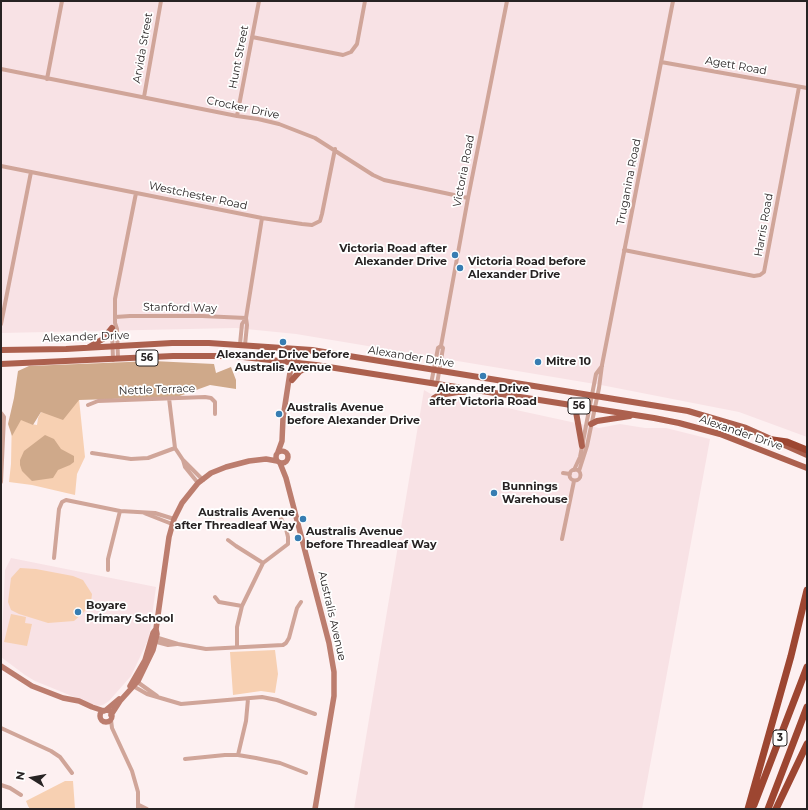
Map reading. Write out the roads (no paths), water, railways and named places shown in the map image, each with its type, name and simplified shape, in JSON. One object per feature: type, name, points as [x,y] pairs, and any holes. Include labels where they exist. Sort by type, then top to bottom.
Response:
[{"type":"highway","points":[[773,440],[787,442],[807,450]]},
{"type":"highway","points":[[748,809],[792,656],[807,590]]},
{"type":"highway","name":"3","points":[[752,809],[807,666]]},
{"type":"highway","name":"3","points":[[768,809],[807,707]]},
{"type":"highway","points":[[776,809],[807,744]]},
{"type":"main road","points":[[88,348],[103,339],[113,325]]},
{"type":"main road","name":"Alexander Drive","points":[[1,350],[88,348],[172,343],[243,345],[312,350],[688,411],[746,428],[807,455]]},
{"type":"main road","points":[[280,348],[291,356],[293,363],[300,356],[312,350]]},
{"type":"main road","name":"Alexander Drive","points":[[1,364],[173,356],[234,356],[316,365],[679,423],[720,434],[807,468]]},
{"type":"main road","name":"Australis Avenue","points":[[288,393],[291,387],[295,367],[293,363]]},
{"type":"main road","name":"Australis Avenue","points":[[293,363],[290,370],[288,393],[283,418],[280,458],[329,642],[334,672],[334,696],[315,809]]},
{"type":"main road","points":[[292,380],[300,371],[316,365]]},
{"type":"main road","points":[[434,398],[439,395],[458,392],[469,393],[475,390]]},
{"type":"main road","points":[[569,405],[576,412],[582,446]]},
{"type":"main road","points":[[591,424],[597,421],[634,415]]},
{"type":"main road","name":"Australis Avenue","points":[[280,458],[289,457],[282,441]]},
{"type":"main road","points":[[110,719],[134,683],[154,639],[173,521],[182,503],[211,473],[226,466],[280,458],[282,450],[286,451]]},
{"type":"main road","points":[[1,666],[32,686],[70,700],[78,701],[103,712],[110,712],[110,719]]},
{"type":"main road","points":[[110,719],[102,720],[103,712],[118,700],[134,683]]},
{"type":"street","points":[[47,79],[62,1]]},
{"type":"street","name":"Arvida Street","points":[[144,97],[161,1]]},
{"type":"street","name":"Hunt Street","points":[[237,116],[259,1]]},
{"type":"street","points":[[252,37],[343,55],[351,52],[357,44],[364,1]]},
{"type":"street","name":"Victoria Road","points":[[434,384],[438,348],[441,346],[468,198],[507,1]]},
{"type":"street","name":"Truganina Road","points":[[574,470],[578,462],[592,408],[596,374],[602,366],[673,1]]},
{"type":"street","name":"Agett Road","points":[[661,62],[807,88]]},
{"type":"street","name":"Crocker Drive","points":[[1,69],[279,124],[315,138],[373,175],[384,180],[468,198]]},
{"type":"street","name":"Harris Road","points":[[624,250],[754,276],[760,275],[764,272],[799,87]]},
{"type":"street","name":"Westchester Road","points":[[1,166],[262,218],[312,225],[320,220],[322,214],[335,150]]},
{"type":"street","points":[[1,324],[31,172]]},
{"type":"street","points":[[115,359],[113,325],[115,317],[115,299],[136,192]]},
{"type":"street","points":[[243,345],[242,324],[246,318],[262,218]]},
{"type":"street","name":"Stanford Way","points":[[115,317],[202,316],[246,318]]},
{"type":"street","name":"Nettle Terrace","points":[[88,405],[98,401],[205,397],[211,398],[215,402],[215,414]]},
{"type":"street","points":[[169,398],[175,448],[201,482]]},
{"type":"street","name":"Truganina Road","points":[[579,471],[587,446],[592,408]]},
{"type":"street","points":[[1,413],[4,417],[1,482]]},
{"type":"street","points":[[92,453],[131,459],[148,458],[175,448]]},
{"type":"street","points":[[570,474],[574,470],[579,471],[580,477]]},
{"type":"street","points":[[563,473],[570,474]]},
{"type":"street","points":[[570,474],[571,479],[574,481]]},
{"type":"street","points":[[580,477],[586,479]]},
{"type":"street","points":[[562,539],[574,481],[580,477]]},
{"type":"street","points":[[54,558],[59,509],[62,502],[66,500],[120,510],[155,514],[173,521]]},
{"type":"street","points":[[108,570],[108,559],[120,510]]},
{"type":"street","points":[[237,648],[237,627],[242,606],[263,563],[288,544],[286,529],[280,516]]},
{"type":"street","points":[[228,540],[263,563]]},
{"type":"street","points":[[215,597],[219,602],[242,606]]},
{"type":"street","points":[[154,639],[206,648],[237,648],[283,645],[286,643],[297,608],[301,602]]},
{"type":"street","points":[[134,683],[159,698],[181,704],[262,697],[277,700],[315,714]]},
{"type":"street","points":[[238,755],[246,722],[248,699]]},
{"type":"street","points":[[110,719],[112,728],[132,771],[138,792],[138,807],[146,809]]},
{"type":"street","points":[[1,728],[51,751],[60,757],[72,772]]},
{"type":"street","points":[[185,759],[238,755],[280,763],[306,773]]},
{"type":"street","points":[[1,785],[10,788],[21,795]]},
{"type":"place","name":"Victoria Road after Alexander Drive","points":[[455,255]]},
{"type":"place","name":"Victoria Road before Alexander Drive","points":[[460,268]]},
{"type":"place","name":"Alexander Drive before Australis Avenue","points":[[283,342]]},
{"type":"place","name":"Mitre 10","points":[[538,362]]},
{"type":"place","name":"Alexander Drive after Victoria Road","points":[[483,376]]},
{"type":"place","name":"Australis Avenue before Alexander Drive","points":[[279,414]]},
{"type":"place","name":"Bunnings Warehouse","points":[[494,493]]},
{"type":"place","name":"Australis Avenue after Threadleaf Way","points":[[303,519]]},
{"type":"place","name":"Australis Avenue before Threadleaf Way","points":[[298,538]]},
{"type":"place","name":"Boyare Primary School","points":[[78,612]]}]
